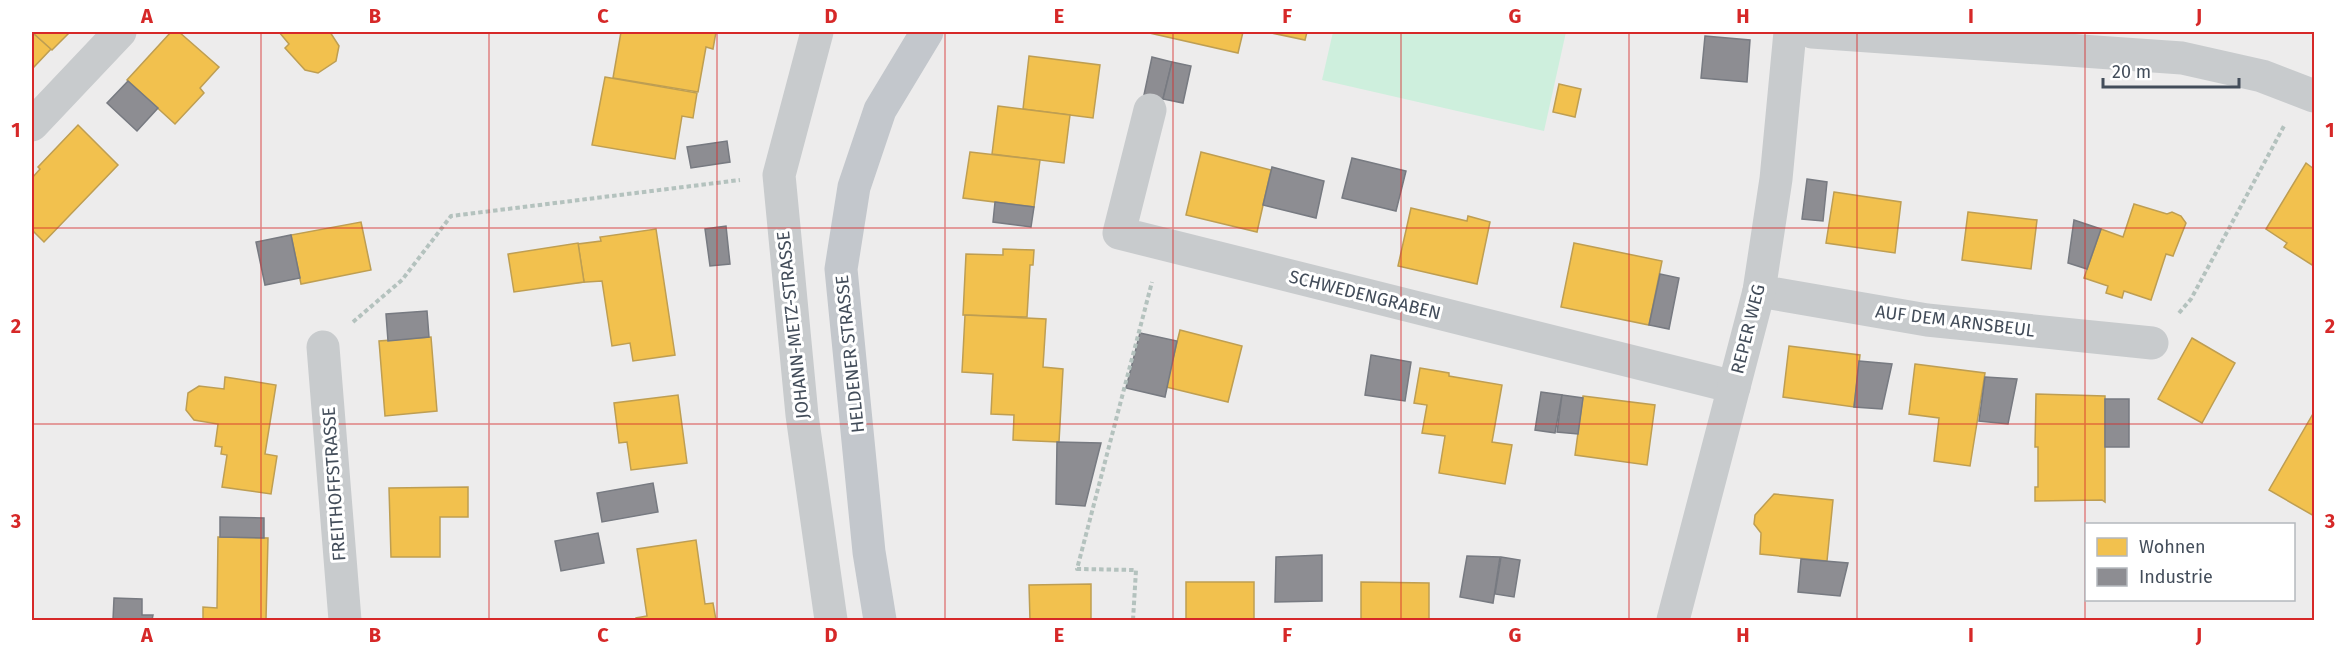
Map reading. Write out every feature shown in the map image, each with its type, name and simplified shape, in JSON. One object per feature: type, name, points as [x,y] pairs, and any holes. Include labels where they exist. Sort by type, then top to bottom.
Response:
[{"type":"main road","name":"HELDENER STRASSE","points":[[880,621],[869,552],[841,268],[854,187],[880,110],[927,32]]},
{"type":"street","points":[[32,125],[120,32]]},
{"type":"street","name":"JOHANN-METZ-STRASSE","points":[[817,32],[779,175],[802,415],[831,621]]},
{"type":"street","name":"REPER WEG","points":[[1673,621],[1759,291],[1776,179],[1790,32]]},
{"type":"street","points":[[1812,32],[2181,58],[2262,76],[2309,94]]},
{"type":"street","name":"SCHWEDENGRABEN","points":[[1150,110],[1119,233],[1734,387]]},
{"type":"street","name":"AUF DEM ARNSBEUL","points":[[1759,291],[1927,320],[2152,343]]},
{"type":"street","name":"FREITHOFFSTRASSE","points":[[324,347],[345,621]]},
{"type":"path","points":[[2152,343],[2191,299],[2309,94]]},
{"type":"path","points":[[324,347],[402,280],[451,216],[515,210],[779,175]]},
{"type":"path","points":[[1133,621],[1136,570],[1077,569],[1162,244]]},
{"type":"green space","points":[[1333,32],[1566,32],[1544,131],[1322,80]]},
{"type":"building: Wohnen","points":[[32,32],[51,49],[32,69]]},
{"type":"building: Wohnen","points":[[32,32],[70,32],[52,50]]},
{"type":"building: Wohnen","points":[[171,32],[179,32],[219,67],[200,88],[204,93],[175,124],[127,80]]},
{"type":"building: Wohnen","points":[[279,32],[330,32],[339,46],[336,61],[318,73],[305,70],[285,48],[289,44]]},
{"type":"building: Wohnen","points":[[621,32],[716,32],[713,49],[706,47],[698,92],[613,78]]},
{"type":"building: Wohnen","points":[[1145,32],[1243,32],[1238,53]]},
{"type":"building: Wohnen","points":[[1267,32],[1307,32],[1305,40]]},
{"type":"building: Wohnen","points":[[1029,56],[1100,65],[1093,118],[1023,109]]},
{"type":"building: Wohnen","points":[[605,77],[697,93],[693,118],[682,116],[675,159],[592,145]]},
{"type":"building: Wohnen","points":[[1559,84],[1581,89],[1575,117],[1553,112]]},
{"type":"building: Wohnen","points":[[998,106],[1070,115],[1064,163],[992,154]]},
{"type":"building: Wohnen","points":[[78,125],[118,165],[44,242],[32,230],[32,178],[40,169],[38,167]]},
{"type":"building: Wohnen","points":[[970,152],[1040,160],[1034,207],[963,198]]},
{"type":"building: Wohnen","points":[[1201,152],[1271,170],[1257,232],[1186,215]]},
{"type":"building: Wohnen","points":[[2306,163],[2314,169],[2314,262],[2312,265],[2284,247],[2287,243],[2266,229]]},
{"type":"building: Wohnen","points":[[1834,192],[1901,202],[1895,253],[1826,243]]},
{"type":"building: Wohnen","points":[[2134,204],[2167,214],[2172,212],[2181,216],[2186,223],[2173,256],[2166,254],[2151,300],[2124,291],[2122,298],[2106,293],[2108,286],[2084,278],[2101,229],[2123,237]]},
{"type":"building: Wohnen","points":[[1411,208],[1467,221],[1468,216],[1490,222],[1477,284],[1398,266]]},
{"type":"building: Wohnen","points":[[1968,212],[2037,220],[2031,269],[1962,260]]},
{"type":"building: Wohnen","points":[[361,222],[371,270],[301,284],[291,235]]},
{"type":"building: Wohnen","points":[[656,229],[675,355],[633,361],[630,343],[612,346],[602,281],[571,283],[584,282],[578,244],[601,241],[600,237]]},
{"type":"building: Wohnen","points":[[578,243],[584,282],[514,292],[508,254]]},
{"type":"building: Wohnen","points":[[1574,243],[1662,261],[1649,325],[1561,307]]},
{"type":"building: Wohnen","points":[[1003,249],[1034,250],[1033,265],[1030,265],[1027,317],[963,315],[966,254],[1003,255]]},
{"type":"building: Wohnen","points":[[965,315],[1046,319],[1043,367],[1063,369],[1059,442],[1013,440],[1014,415],[991,414],[993,374],[962,372]]},
{"type":"building: Wohnen","points":[[1180,330],[1242,346],[1228,402],[1166,387]]},
{"type":"building: Wohnen","points":[[431,337],[437,411],[385,416],[379,341]]},
{"type":"building: Wohnen","points":[[2192,338],[2235,363],[2202,423],[2158,399]]},
{"type":"building: Wohnen","points":[[1789,346],[1860,355],[1854,407],[1783,397]]},
{"type":"building: Wohnen","points":[[1915,364],[1985,373],[1970,466],[1934,461],[1939,418],[1909,414]]},
{"type":"building: Wohnen","points":[[1420,368],[1449,373],[1449,376],[1502,385],[1492,442],[1512,445],[1505,484],[1439,473],[1445,436],[1422,433],[1427,405],[1414,403]]},
{"type":"building: Wohnen","points":[[225,377],[276,385],[265,454],[277,456],[271,494],[222,487],[227,455],[221,454],[222,447],[215,446],[218,424],[194,420],[186,410],[188,393],[199,386],[224,389]]},
{"type":"building: Wohnen","points":[[2036,394],[2105,396],[2105,502],[2102,500],[2035,501],[2035,487],[2038,487],[2038,447],[2035,447]]},
{"type":"building: Wohnen","points":[[678,395],[687,463],[631,470],[627,442],[619,443],[614,403]]},
{"type":"building: Wohnen","points":[[1583,396],[1655,405],[1647,465],[1575,455]]},
{"type":"building: Wohnen","points":[[2314,412],[2314,516],[2269,490]]},
{"type":"building: Wohnen","points":[[468,487],[468,517],[440,517],[440,557],[391,557],[389,488]]},
{"type":"building: Wohnen","points":[[1774,494],[1833,500],[1827,561],[1760,554],[1761,533],[1754,524],[1755,515]]},
{"type":"building: Wohnen","points":[[218,537],[268,538],[266,620],[203,620],[203,607],[217,608]]},
{"type":"building: Wohnen","points":[[696,540],[705,604],[713,603],[716,620],[636,620],[636,618],[647,616],[637,549]]},
{"type":"building: Wohnen","points":[[1186,582],[1254,582],[1254,620],[1186,620]]},
{"type":"building: Wohnen","points":[[1361,582],[1429,583],[1429,620],[1361,620]]},
{"type":"building: Wohnen","points":[[1091,584],[1091,620],[1030,620],[1029,585]]},
{"type":"building: Industrie","points":[[1705,36],[1750,40],[1747,82],[1701,78]]},
{"type":"building: Industrie","points":[[1152,57],[1172,62],[1163,99],[1144,95]]},
{"type":"building: Industrie","points":[[1172,62],[1191,66],[1183,103],[1163,99]]},
{"type":"building: Industrie","points":[[128,81],[158,108],[137,131],[107,103]]},
{"type":"building: Industrie","points":[[727,141],[730,162],[691,168],[687,147]]},
{"type":"building: Industrie","points":[[1352,158],[1406,171],[1396,211],[1342,198]]},
{"type":"building: Industrie","points":[[1272,167],[1324,181],[1316,218],[1263,205]]},
{"type":"building: Industrie","points":[[1807,179],[1827,182],[1823,221],[1802,219]]},
{"type":"building: Industrie","points":[[995,202],[1034,207],[1031,227],[993,222]]},
{"type":"building: Industrie","points":[[2074,220],[2101,229],[2087,269],[2068,263]]},
{"type":"building: Industrie","points":[[726,226],[730,264],[710,266],[705,229]]},
{"type":"building: Industrie","points":[[291,235],[300,278],[265,285],[256,242]]},
{"type":"building: Industrie","points":[[1660,274],[1679,278],[1669,329],[1649,325]]},
{"type":"building: Industrie","points":[[427,311],[429,337],[388,341],[386,314]]},
{"type":"building: Industrie","points":[[1140,333],[1177,341],[1165,397],[1126,388]]},
{"type":"building: Industrie","points":[[1371,355],[1411,362],[1405,401],[1365,395]]},
{"type":"building: Industrie","points":[[1859,361],[1892,364],[1882,409],[1854,407]]},
{"type":"building: Industrie","points":[[1985,377],[2017,379],[2008,424],[1979,421]]},
{"type":"building: Industrie","points":[[1541,392],[1562,395],[1555,433],[1535,430]]},
{"type":"building: Industrie","points":[[1562,395],[1583,398],[1578,434],[1557,432]]},
{"type":"building: Industrie","points":[[2105,399],[2129,399],[2129,447],[2105,447]]},
{"type":"building: Industrie","points":[[1057,442],[1101,443],[1085,506],[1056,504]]},
{"type":"building: Industrie","points":[[653,483],[658,512],[602,522],[597,493]]},
{"type":"building: Industrie","points":[[220,517],[264,518],[264,538],[220,537]]},
{"type":"building: Industrie","points":[[598,533],[604,563],[561,571],[555,541]]},
{"type":"building: Industrie","points":[[1322,555],[1322,601],[1275,602],[1276,557]]},
{"type":"building: Industrie","points":[[1467,556],[1500,557],[1493,603],[1460,597]]},
{"type":"building: Industrie","points":[[1501,557],[1520,560],[1514,597],[1495,594]]},
{"type":"building: Industrie","points":[[1801,559],[1848,563],[1840,596],[1798,592]]},
{"type":"building: Industrie","points":[[114,598],[142,599],[142,615],[153,615],[152,620],[113,620]]}]
